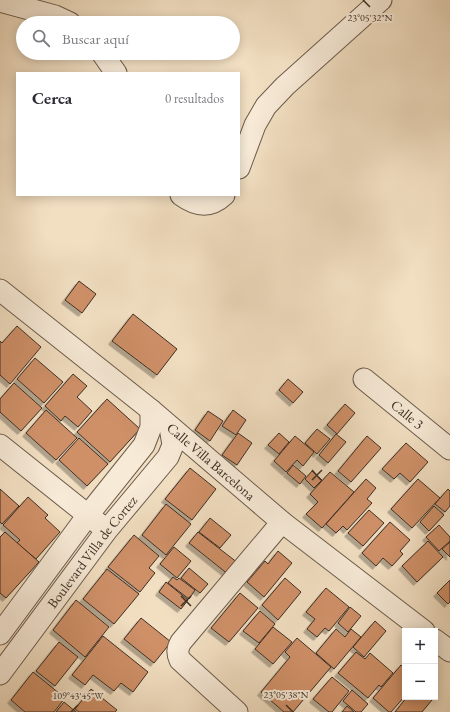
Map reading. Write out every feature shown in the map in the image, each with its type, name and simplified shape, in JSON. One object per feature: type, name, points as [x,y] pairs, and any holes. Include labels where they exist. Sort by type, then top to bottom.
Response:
[{"type":"street","points":[[240,165],[255,125],[266,106],[285,86],[381,0]]},
{"type":"street","points":[[0,1],[54,16]]},
{"type":"street","points":[[107,60],[115,72]]},
{"type":"street","points":[[182,196],[196,204],[208,204],[218,201],[223,196]]},
{"type":"street","name":"Calle Villa Barcelona","points":[[0,290],[151,410],[282,522],[420,628]]},
{"type":"street","name":"Calle 3","points":[[364,379],[450,450]]},
{"type":"street","name":"Boulevard Villa de Cortez","points":[[3,623],[144,445],[151,427],[151,410]]},
{"type":"street","name":"Boulevard Villa de Cortez","points":[[0,674],[107,530],[168,457],[173,445],[170,427]]},
{"type":"street","points":[[0,445],[107,530]]},
{"type":"street","points":[[237,712],[180,660],[177,654],[178,648],[181,642],[282,522]]},
{"type":"street","points":[[3,623],[28,635]]},
{"type":"street","points":[[438,642],[450,651]]},
{"type":"building","points":[[79,281],[96,294],[82,313],[65,300]]},
{"type":"building","points":[[133,314],[177,349],[157,375],[112,341]]},
{"type":"building","points":[[17,326],[41,347],[10,384],[0,375],[0,341],[2,343]]},
{"type":"building","points":[[35,358],[63,382],[44,403],[17,379]]},
{"type":"building","points":[[73,374],[87,386],[77,397],[92,411],[78,427],[65,416],[61,421],[45,406]]},
{"type":"building","points":[[288,379],[303,392],[293,403],[279,390]]},
{"type":"building","points":[[14,383],[42,408],[21,431],[0,412],[0,399]]},
{"type":"building","points":[[107,399],[140,429],[110,462],[77,432]]},
{"type":"building","points":[[345,404],[355,413],[337,434],[327,425]]},
{"type":"building","points":[[46,410],[77,438],[56,460],[26,433]]},
{"type":"building","points":[[233,410],[246,420],[236,435],[222,426]]},
{"type":"building","points":[[208,411],[223,421],[210,441],[195,430]]},
{"type":"building","points":[[317,429],[330,439],[317,454],[305,443]]},
{"type":"building","points":[[238,433],[252,443],[237,465],[222,455]]},
{"type":"building","points":[[279,433],[289,442],[279,454],[268,445]]},
{"type":"building","points":[[336,434],[346,442],[328,463],[319,455]]},
{"type":"building","points":[[295,436],[314,452],[303,466],[297,460],[286,472],[274,461]]},
{"type":"building","points":[[367,436],[381,448],[351,482],[338,471]]},
{"type":"building","points":[[79,438],[108,464],[87,486],[59,460]]},
{"type":"building","points":[[406,443],[428,462],[410,482],[400,473],[394,479],[382,469]]},
{"type":"building","points":[[293,465],[306,476],[300,484],[287,473]]},
{"type":"building","points":[[190,468],[216,489],[192,520],[165,499]]},
{"type":"building","points":[[312,471],[322,480],[314,488],[305,479]]},
{"type":"building","points":[[330,472],[354,492],[322,528],[306,514],[318,502],[310,494]]},
{"type":"building","points":[[366,479],[376,488],[367,499],[372,503],[347,530],[343,526],[336,533],[326,524]]},
{"type":"building","points":[[418,479],[440,498],[412,528],[391,509]]},
{"type":"building","points":[[0,489],[19,506],[2,524],[0,522]]},
{"type":"building","points":[[448,489],[450,491],[450,506],[445,512],[435,504]]},
{"type":"building","points":[[28,497],[48,515],[45,518],[60,532],[36,559],[17,543],[20,540],[3,525]]},
{"type":"building","points":[[166,504],[191,524],[166,555],[142,535]]},
{"type":"building","points":[[434,506],[444,515],[429,531],[420,522]]},
{"type":"building","points":[[369,510],[384,523],[363,546],[348,533]]},
{"type":"building","points":[[210,518],[231,535],[220,548],[199,532]]},
{"type":"building","points":[[390,522],[410,540],[400,551],[403,554],[392,566],[383,558],[376,566],[362,553]]},
{"type":"building","points":[[439,525],[450,537],[450,541],[439,551],[426,537]]},
{"type":"building","points":[[5,532],[39,562],[6,598],[0,593],[0,537]]},
{"type":"building","points":[[198,532],[238,563],[229,575],[189,543]]},
{"type":"building","points":[[134,535],[159,556],[149,568],[155,573],[140,592],[108,567]]},
{"type":"building","points":[[428,541],[443,557],[417,582],[402,566]]},
{"type":"building","points":[[450,542],[450,557],[442,549]]},
{"type":"building","points":[[174,547],[191,561],[177,578],[160,564]]},
{"type":"building","points":[[278,551],[292,563],[264,597],[247,582],[265,561],[268,564]]},
{"type":"building","points":[[189,568],[208,584],[200,593],[181,578]]},
{"type":"building","points":[[107,569],[139,594],[114,624],[83,599]]},
{"type":"building","points":[[173,577],[177,580],[179,578],[195,590],[189,599],[168,583]]},
{"type":"building","points":[[285,578],[301,592],[278,620],[262,605]]},
{"type":"building","points":[[450,580],[450,602],[448,604],[437,593]]},
{"type":"building","points":[[166,582],[188,600],[181,609],[159,592]]},
{"type":"building","points":[[326,588],[349,607],[329,631],[325,628],[317,637],[307,629],[315,619],[306,612]]},
{"type":"building","points":[[240,593],[258,608],[229,642],[211,628]]},
{"type":"building","points":[[76,600],[109,627],[85,657],[53,630]]},
{"type":"building","points":[[350,607],[361,616],[348,632],[338,623]]},
{"type":"building","points":[[260,611],[275,624],[259,643],[243,631]]},
{"type":"building","points":[[141,618],[171,642],[154,663],[124,639]]},
{"type":"building","points":[[375,621],[386,631],[364,657],[353,647]]},
{"type":"building","points":[[273,627],[292,642],[273,664],[255,649]]},
{"type":"building","points":[[336,629],[345,637],[351,629],[361,637],[334,669],[316,653]]},
{"type":"building","points":[[103,636],[148,672],[133,692],[121,683],[114,691],[93,675],[85,685],[72,675]]},
{"type":"building","points":[[297,638],[331,667],[293,712],[284,712],[261,692],[290,657],[285,652]]},
{"type":"building","points":[[59,642],[78,657],[55,686],[36,671]]},
{"type":"building","points":[[356,652],[365,659],[370,653],[393,673],[381,687],[379,685],[368,698],[338,673]]},
{"type":"building","points":[[401,665],[402,699],[391,712],[389,712],[373,698]]},
{"type":"building","points":[[33,672],[65,698],[54,712],[25,712],[11,700]]},
{"type":"building","points":[[332,677],[349,691],[332,712],[329,712],[313,699]]},
{"type":"building","points":[[91,689],[117,710],[115,712],[79,712],[75,709]]},
{"type":"building","points":[[352,690],[368,704],[361,712],[356,712],[343,701]]},
{"type":"building","points":[[405,700],[432,700],[422,712],[395,712]]},
{"type":"building","points":[[64,702],[76,712],[56,712]]},
{"type":"building","points":[[347,706],[354,712],[342,712]]}]
